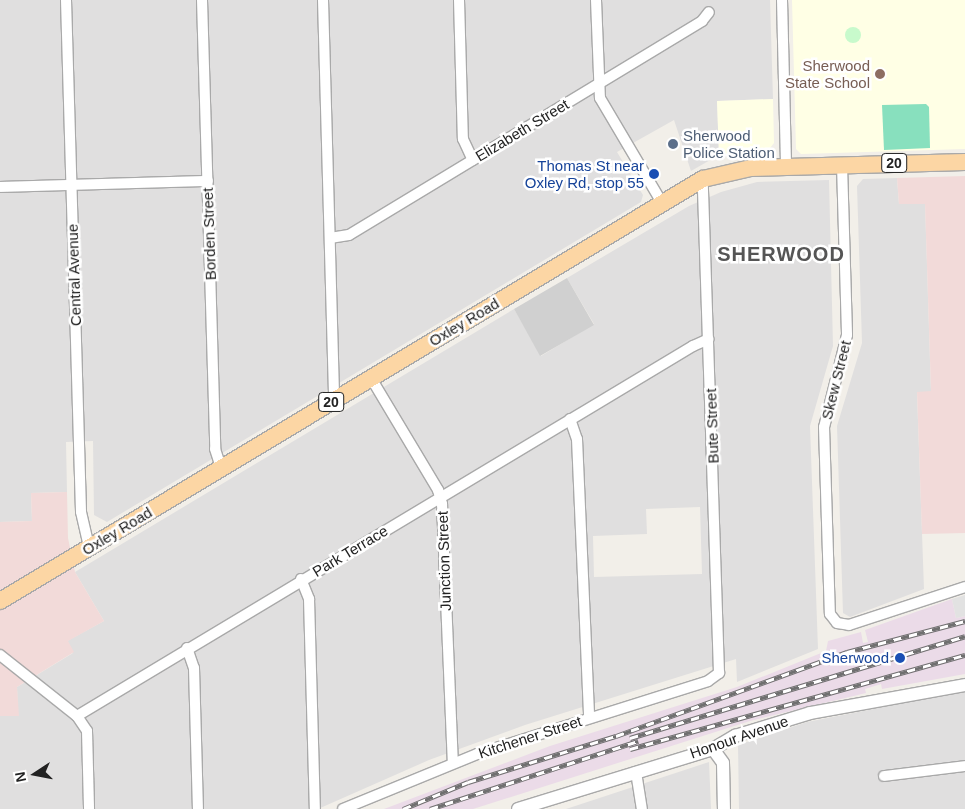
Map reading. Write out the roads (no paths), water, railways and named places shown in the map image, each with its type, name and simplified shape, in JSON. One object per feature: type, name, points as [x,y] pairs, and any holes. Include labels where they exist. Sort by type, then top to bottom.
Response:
[{"type":"main road","name":"Oxley Road","points":[[0,601],[703,180],[736,170],[965,162]]},
{"type":"street","name":"Central Avenue","points":[[66,0],[81,512],[88,548]]},
{"type":"street","name":"Borden Street","points":[[202,0],[215,449],[221,468]]},
{"type":"street","points":[[323,0],[334,400]]},
{"type":"street","points":[[460,0],[463,139],[473,160]]},
{"type":"street","points":[[596,0],[598,83],[606,110],[662,203]]},
{"type":"street","points":[[782,0],[786,167]]},
{"type":"street","name":"Elizabeth Street","points":[[330,238],[349,235],[702,21],[709,12]]},
{"type":"street","name":"Skew Street","points":[[842,165],[847,341],[824,427],[830,611],[837,623],[853,624],[965,587]]},
{"type":"street","name":"Bute Street","points":[[703,180],[719,673]]},
{"type":"street","points":[[0,187],[208,181]]},
{"type":"street","name":"Park Terrace","points":[[77,716],[570,419],[709,339]]},
{"type":"street","name":"Junction Street","points":[[371,378],[440,497],[453,764]]},
{"type":"street","points":[[570,419],[577,439],[589,718]]},
{"type":"street","points":[[302,580],[309,599],[315,809]]},
{"type":"street","points":[[187,648],[194,668],[198,809]]},
{"type":"street","points":[[0,654],[77,716],[87,731],[89,809]]},
{"type":"street","name":"Kitchener Street","points":[[343,809],[453,764],[589,718],[708,681],[719,673]]},
{"type":"street","name":"Honour Avenue","points":[[518,809],[713,749],[735,736],[810,713],[965,685]]},
{"type":"street","points":[[713,749],[723,763],[724,809]]},
{"type":"street","points":[[884,776],[965,766]]},
{"type":"street","points":[[636,772],[642,809]]},
{"type":"railway","points":[[403,809],[468,782],[616,736],[847,652],[965,621]]},
{"type":"railway","points":[[630,738],[965,636]]},
{"type":"railway","points":[[630,749],[965,655]]},
{"type":"railway","points":[[430,809],[638,741]]},
{"type":"place","name":"Sherwood State School","points":[[880,74]]},
{"type":"place","name":"Sherwood Police Station","points":[[673,144]]},
{"type":"place","name":"Thomas St near Oxley Rd, stop 55","points":[[654,174]]},
{"type":"place","name":"Sherwood","points":[[900,658]]},
{"type":"district","name":"SHERWOOD","points":[[781,254]]}]
